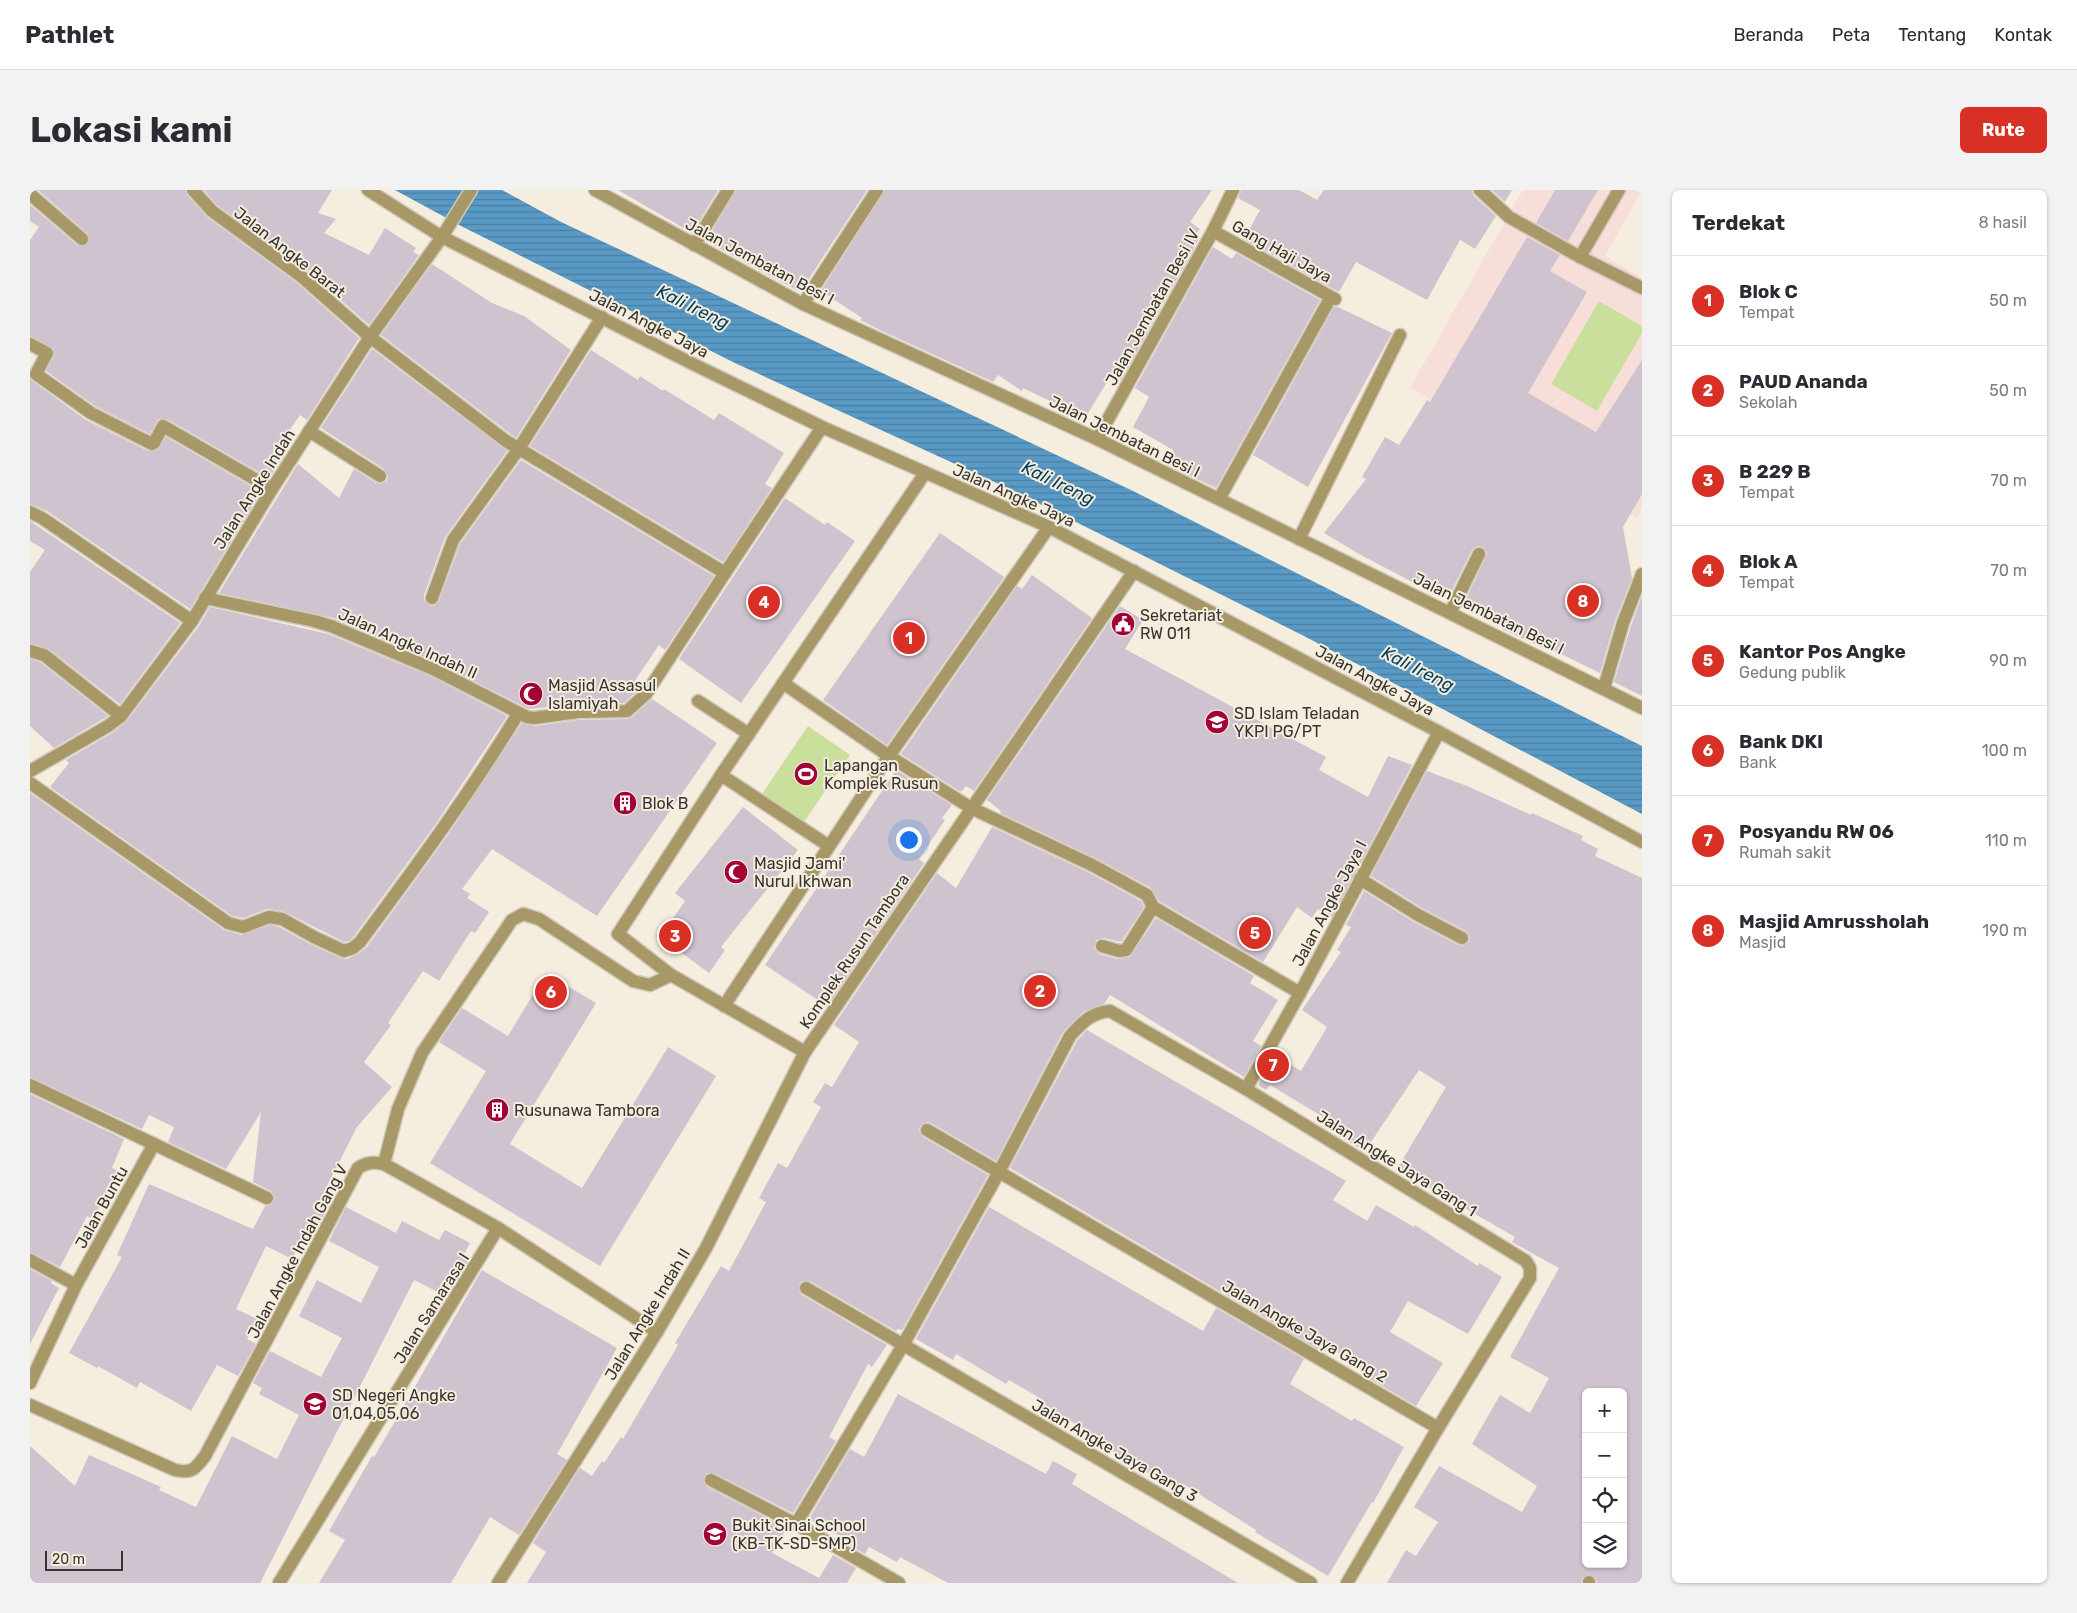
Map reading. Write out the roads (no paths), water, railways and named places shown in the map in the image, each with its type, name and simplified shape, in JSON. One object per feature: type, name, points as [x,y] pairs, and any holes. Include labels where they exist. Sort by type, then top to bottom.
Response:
[{"type":"street","name":"Jalan Angke Barat","points":[[193,190],[212,210],[302,277],[370,337],[518,450],[535,458],[724,573]]},
{"type":"street","name":"Jalan Angke Jaya","points":[[368,190],[442,237],[822,427],[1049,527],[1439,732],[1642,842]]},
{"type":"street","name":"Jalan Angke Indah","points":[[31,770],[108,726],[121,716],[192,621],[272,489],[370,337],[442,237],[471,190]]},
{"type":"street","name":"Jalan Jembatan Besi I","points":[[595,190],[803,304],[1097,439],[1642,708]]},
{"type":"street","points":[[694,245],[728,190]]},
{"type":"street","points":[[803,304],[877,190]]},
{"type":"street","name":"Jalan Jembatan Besi IV","points":[[1097,439],[1213,231],[1233,190]]},
{"type":"street","points":[[1480,190],[1510,216],[1580,257],[1642,288]]},
{"type":"street","points":[[1580,257],[1619,190]]},
{"type":"street","points":[[30,194],[82,239]]},
{"type":"street","name":"Gang Haji Jaya","points":[[1213,231],[1331,302],[1219,499]]},
{"type":"street","points":[[432,598],[453,540],[518,450],[602,317]]},
{"type":"street","points":[[1299,539],[1400,335]]},
{"type":"street","points":[[30,344],[47,354],[36,374],[91,413],[152,444],[163,426],[272,489]]},
{"type":"street","name":"Jalan Angke Indah II","points":[[205,598],[331,626],[440,672],[518,714],[534,718],[578,712],[627,711],[646,694],[822,427]]},
{"type":"street","points":[[310,431],[380,476]]},
{"type":"street","name":"Komplek Rusun Tambora","points":[[925,473],[748,734],[616,934],[671,975],[805,1052],[970,808],[1134,571]]},
{"type":"street","points":[[30,512],[42,518],[192,621]]},
{"type":"street","points":[[724,1006],[889,756],[1049,527]]},
{"type":"street","points":[[1450,613],[1479,554]]},
{"type":"street","points":[[1604,688],[1626,615],[1642,574]]},
{"type":"street","points":[[30,651],[44,655],[121,716]]},
{"type":"street","points":[[783,683],[889,756],[970,808],[1092,865],[1139,891],[1149,897],[1152,906],[1300,993]]},
{"type":"street","points":[[698,701],[748,734]]},
{"type":"street","points":[[30,783],[228,923],[243,927],[269,917],[282,919],[314,937],[344,951],[348,951],[360,942],[433,843],[483,772],[518,714]]},
{"type":"street","name":"Jalan Angke Jaya I","points":[[1246,1089],[1300,993],[1439,732]]},
{"type":"street","points":[[721,775],[829,846]]},
{"type":"street","points":[[1360,879],[1418,915],[1462,938]]},
{"type":"street","points":[[1102,946],[1119,951],[1126,950],[1152,906]]},
{"type":"street","points":[[658,1332],[498,1228],[384,1164],[398,1110],[422,1053],[512,920],[523,914],[539,919],[633,981],[650,985],[671,975]]},
{"type":"street","name":"Jalan Angke Jaya Gang 1","points":[[999,1172],[1070,1036],[1083,1022],[1097,1012],[1110,1011],[1246,1089],[1526,1261],[1530,1268],[1530,1278],[1438,1428]]},
{"type":"street","name":"Jalan Angke Indah II","points":[[498,1583],[658,1332],[706,1248],[805,1052]]},
{"type":"street","points":[[30,1084],[267,1198]]},
{"type":"street","name":"Jalan Angke Jaya Gang 2","points":[[927,1130],[1438,1428]]},
{"type":"street","name":"Jalan Buntu","points":[[30,1383],[76,1285],[154,1144]]},
{"type":"street","name":"Jalan Angke Indah Gang V","points":[[30,1405],[175,1470],[186,1473],[195,1469],[205,1456],[358,1168],[373,1162],[384,1164]]},
{"type":"street","points":[[796,1524],[903,1345],[999,1172]]},
{"type":"street","name":"Jalan Samarasa I","points":[[279,1583],[498,1228]]},
{"type":"street","points":[[30,1260],[76,1285]]},
{"type":"street","name":"Jalan Angke Jaya Gang 3","points":[[806,1288],[1311,1583]]},
{"type":"street","points":[[1347,1583],[1438,1428]]},
{"type":"street","points":[[711,1480],[796,1524],[899,1583]]},
{"type":"water","name":"Kali Ireng","points":[[395,190],[502,190],[561,222],[1131,490],[1642,746],[1642,814],[1304,636],[1012,490],[737,364],[463,227]]},
{"type":"place","name":"Masjid Amrussholah","points":[[1583,601]]},
{"type":"place","name":"Blok A","points":[[764,602]]},
{"type":"place","name":"Sekretariat RW 011","points":[[1123,624]]},
{"type":"place","name":"Blok C","points":[[909,638]]},
{"type":"place","name":"Masjid Assasul Islamiyah","points":[[531,694]]},
{"type":"place","name":"SD Islam Teladan YKPI PG/PT","points":[[1217,722]]},
{"type":"place","name":"Lapangan Komplek Rusun","points":[[806,774]]},
{"type":"place","name":"Blok B","points":[[625,803]]},
{"type":"place","name":"Masjid Jami' Nurul Ikhwan","points":[[736,872]]},
{"type":"place","name":"Kantor Pos Angke","points":[[1255,933]]},
{"type":"place","name":"B 229 B","points":[[675,936]]},
{"type":"place","name":"PAUD Ananda","points":[[1040,991]]},
{"type":"place","name":"Bank DKI","points":[[551,992]]},
{"type":"place","name":"Posyandu RW 06","points":[[1273,1065]]},
{"type":"place","name":"Rusunawa Tambora","points":[[497,1110]]},
{"type":"place","name":"SD Negeri Angke 01,04,05,06","points":[[315,1404]]},
{"type":"place","name":"Bukit Sinai School (KB-TK-SD-SMP)","points":[[715,1534]]}]
